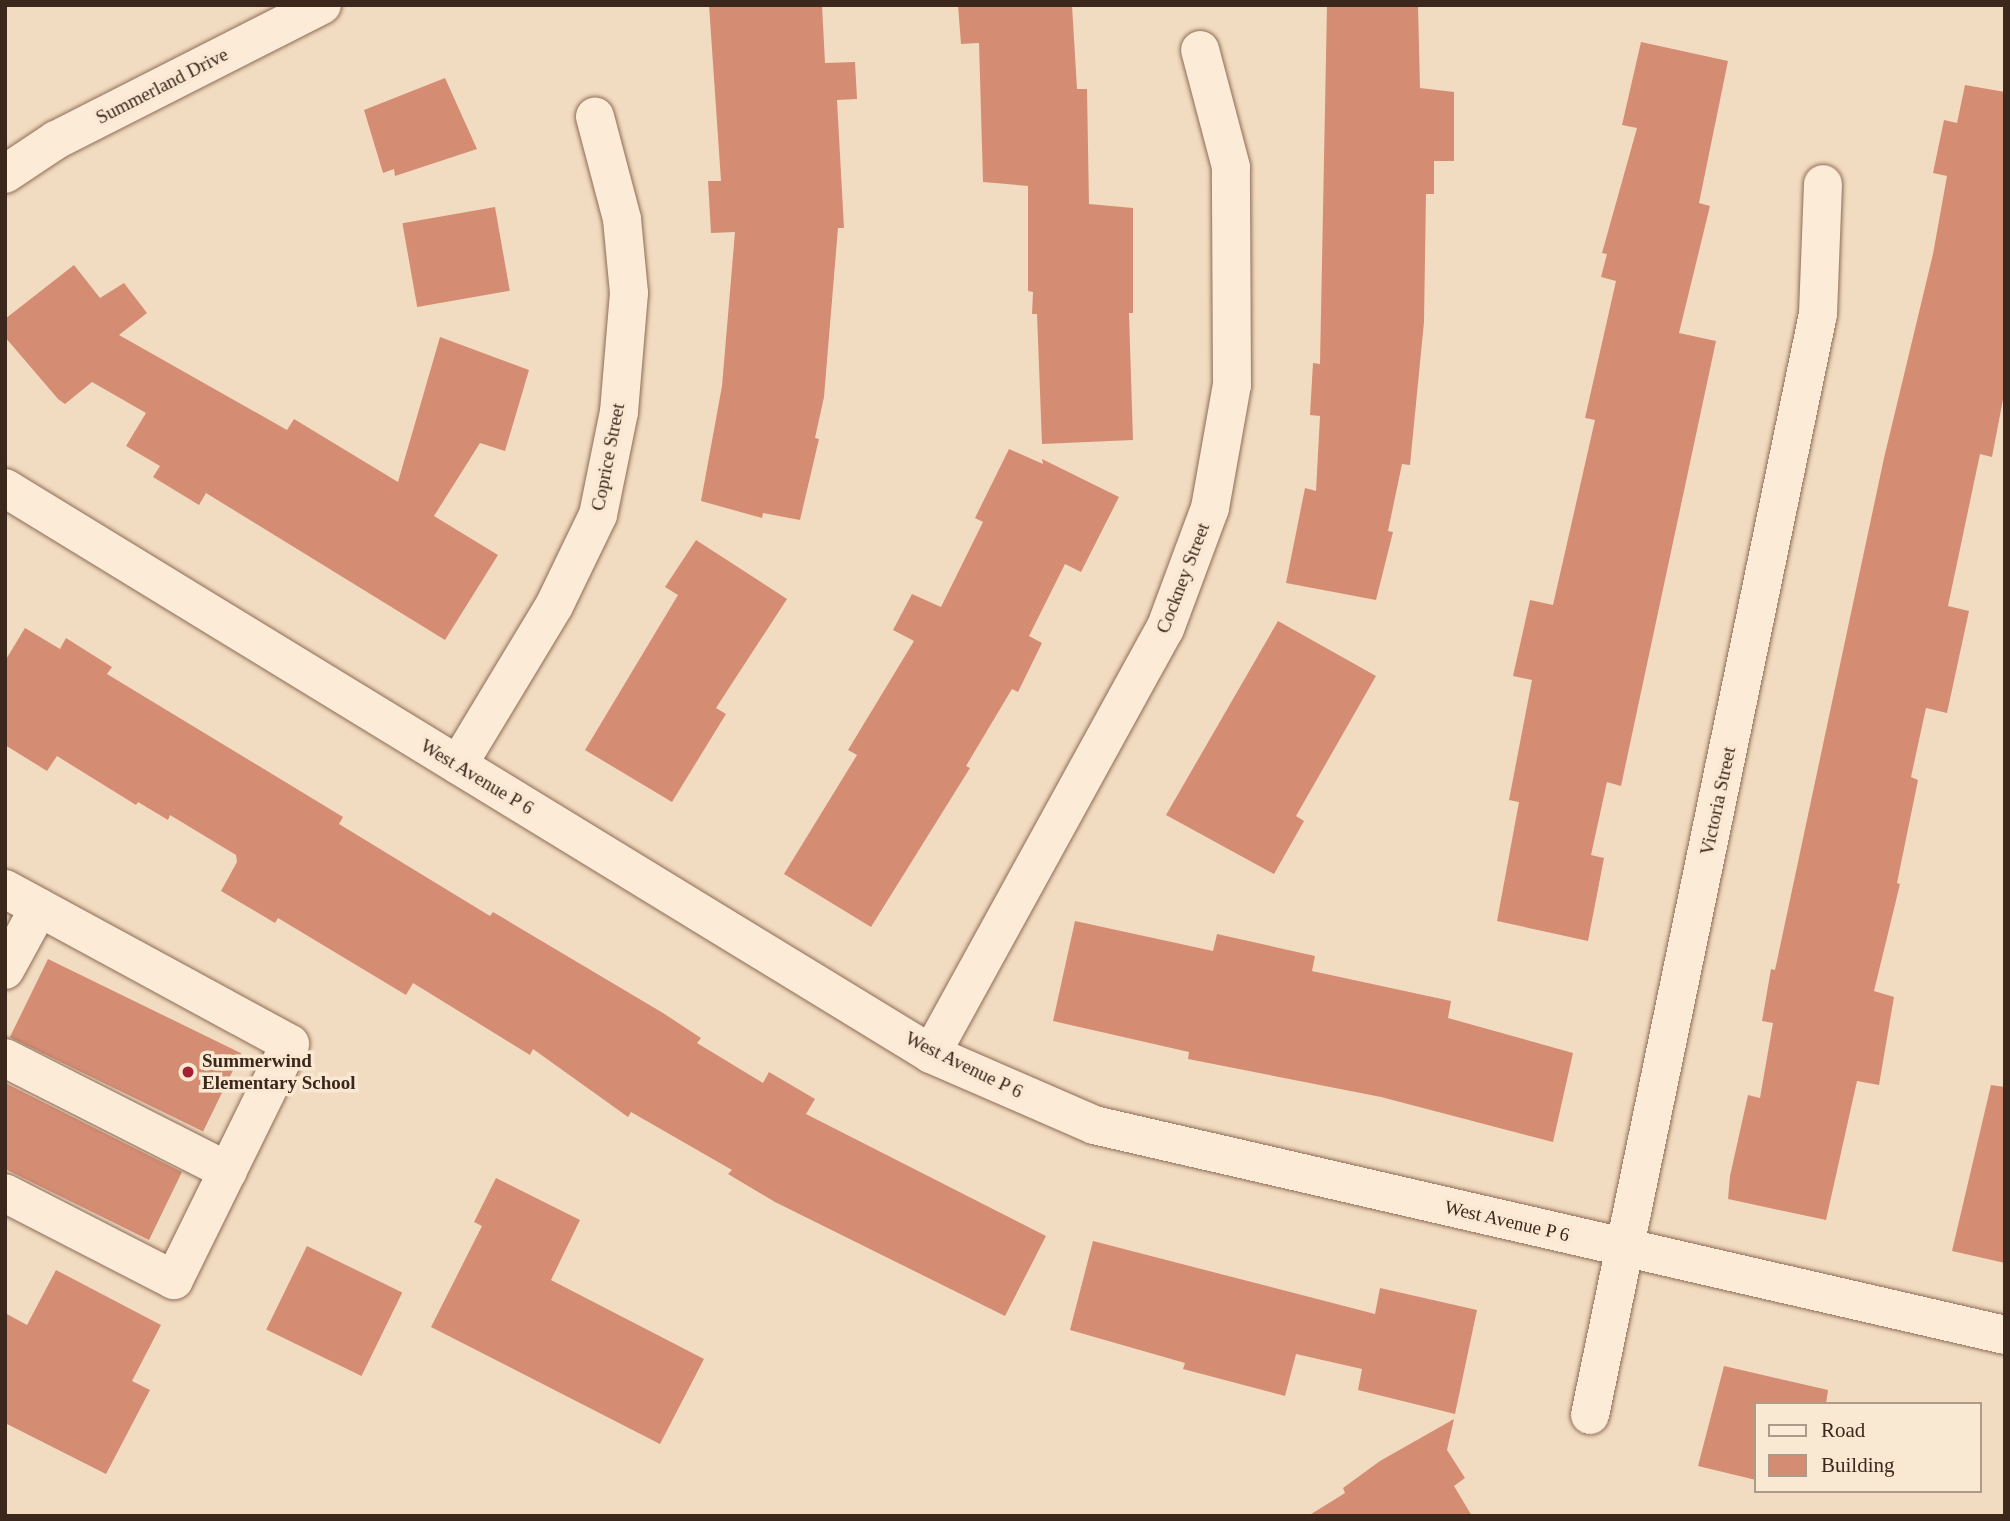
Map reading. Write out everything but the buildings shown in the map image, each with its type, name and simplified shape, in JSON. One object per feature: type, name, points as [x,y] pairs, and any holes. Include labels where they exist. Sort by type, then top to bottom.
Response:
[{"type":"street","name":"Summerland Drive","points":[[5,174],[56,140],[322,5]]},
{"type":"street","name":"Cockney Street","points":[[932,1054],[1165,629],[1210,508],[1232,385],[1231,167],[1200,50]]},
{"type":"street","name":"Coprice Street","points":[[458,765],[554,606],[598,515],[619,412],[629,293],[622,219],[595,117]]},
{"type":"street","name":"Victoria Street","points":[[1590,1415],[1818,314],[1823,184]]},
{"type":"street","name":"West Avenue P 6","points":[[5,488],[932,1054],[1094,1125],[2005,1335]]},
{"type":"street","points":[[5,889],[290,1044],[174,1280],[5,1193]]},
{"type":"street","points":[[5,970],[39,908]]},
{"type":"street","points":[[5,1058],[228,1171]]},
{"type":"place","name":"Summerwind Elementary School","points":[[188,1072]]}]
